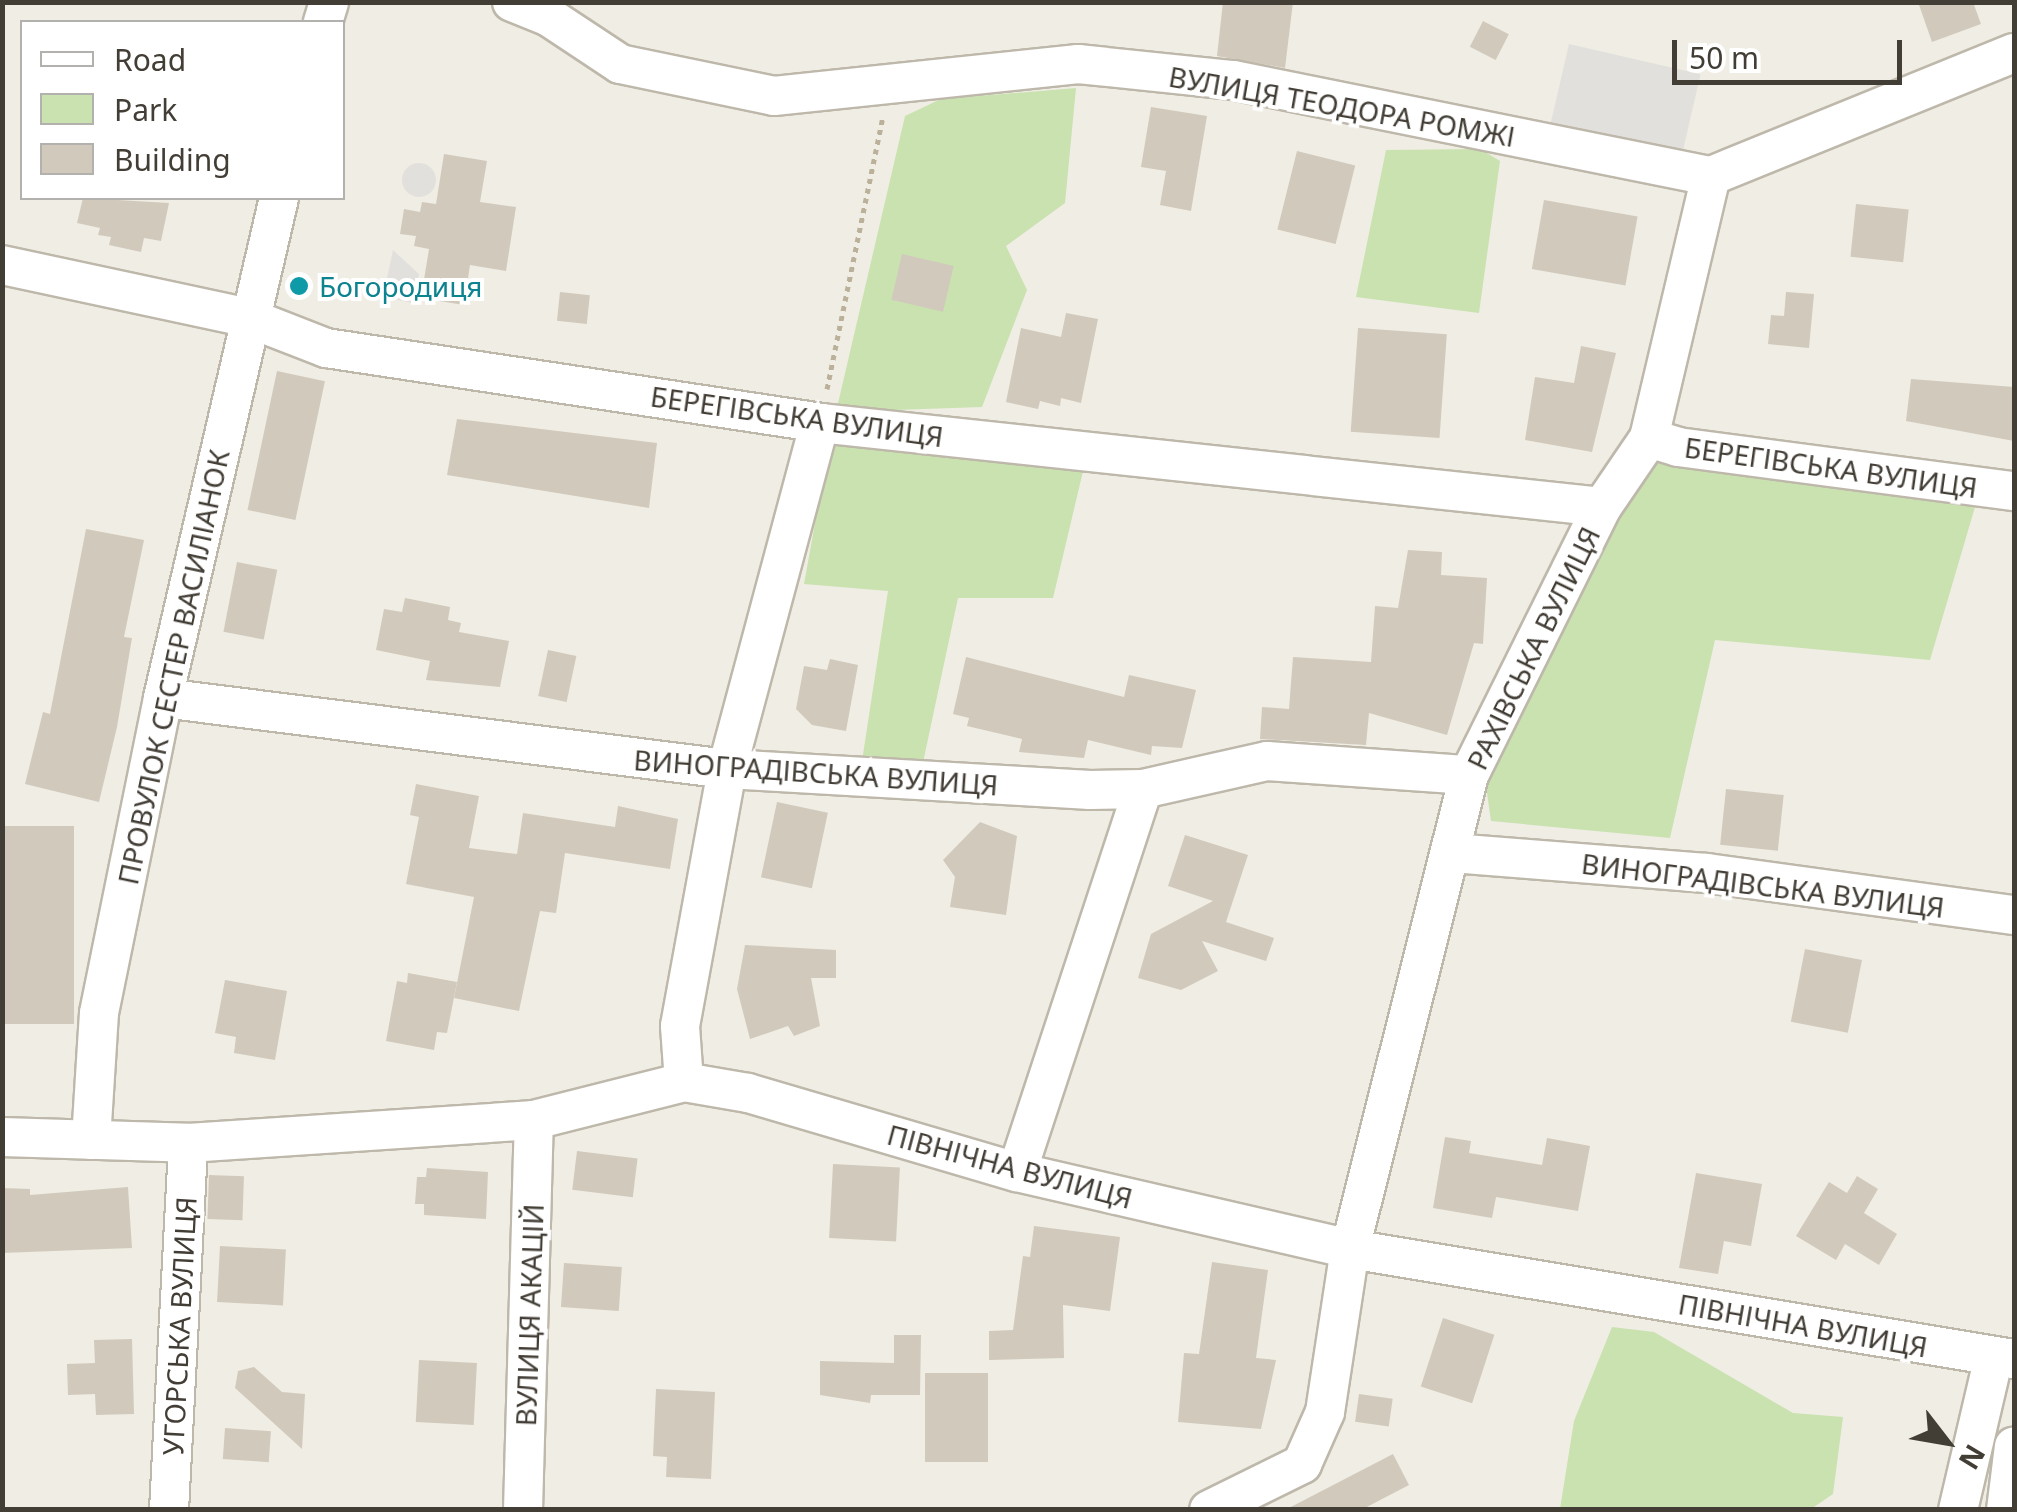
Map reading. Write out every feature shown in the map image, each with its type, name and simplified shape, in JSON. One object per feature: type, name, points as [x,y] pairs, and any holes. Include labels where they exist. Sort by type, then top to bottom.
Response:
[{"type":"street","name":"ВУЛИЦЯ ТЕОДОРА РОМЖІ","points":[[512,2],[549,17],[620,64],[774,96],[1078,64],[1214,78],[1712,176]]},
{"type":"street","points":[[1712,176],[2014,53]]},
{"type":"street","name":"РАХІВСЬКА ВУЛИЦЯ","points":[[1209,1510],[1302,1464],[1325,1412],[1350,1249],[1470,775],[1602,507],[1649,438],[1712,176]]},
{"type":"street","name":"ПРОВУЛОК СЕСТЕР ВАСИЛІАНОК","points":[[92,1140],[100,1013],[164,698],[278,200]]},
{"type":"street","name":"БЕРЕГІВСЬКА ВУЛИЦЯ","points":[[2,265],[249,318],[326,348],[820,423],[1602,507]]},
{"type":"street","points":[[684,1082],[680,1026],[728,769],[820,423]]},
{"type":"street","name":"БЕРЕГІВСЬКА ВУЛИЦЯ","points":[[1649,438],[1678,448],[2014,491]]},
{"type":"street","name":"ВИНОГРАДІВСЬКА ВУЛИЦЯ","points":[[164,698],[728,769],[1144,789],[1268,761],[1470,775]]},
{"type":"street","points":[[1018,1172],[1144,789]]},
{"type":"street","name":"ВИНОГРАДІВСЬКА ВУЛИЦЯ","points":[[1452,853],[1706,872],[2014,915]]},
{"type":"street","name":"ПІВНІЧНА ВУЛИЦЯ","points":[[2,1137],[188,1142],[534,1120],[684,1082],[748,1094],[1018,1172],[1350,1249],[2004,1358]]},
{"type":"street","name":"ВУЛИЦЯ АКАЦІЙ","points":[[523,1510],[534,1120]]},
{"type":"street","name":"УГОРСЬКА ВУЛИЦЯ","points":[[169,1510],[188,1142]]},
{"type":"street","points":[[1958,1510],[2004,1358]]},
{"type":"street","points":[[2006,1510],[2014,1446]]},
{"type":"path","points":[[820,423],[889,84]]},
{"type":"green space","points":[[1076,88],[1065,203],[1006,246],[1027,290],[982,407],[836,412],[905,116],[941,99]]},
{"type":"green space","points":[[1480,149],[1500,161],[1479,313],[1356,297],[1386,150]]},
{"type":"green space","points":[[831,435],[1084,467],[1053,598],[958,598],[921,772],[862,761],[888,591],[804,584]]},
{"type":"green space","points":[[1660,454],[1975,507],[1930,660],[1715,640],[1670,838],[1491,821],[1486,786],[1622,513]]},
{"type":"green space","points":[[1612,1327],[1654,1332],[1793,1413],[1843,1417],[1833,1494],[1811,1509],[1560,1509],[1574,1421]]},
{"type":"shaded area","points":[[1569,44],[1701,74],[1682,156],[1550,126]]},
{"type":"shaded area","points":[[419,163],[431,168],[436,180],[431,192],[419,197],[407,192],[402,180],[407,168]]},
{"type":"shaded area","points":[[393,250],[419,274],[413,303],[383,297]]},
{"type":"building","points":[[1223,2],[1293,2],[1285,68],[1217,56]]},
{"type":"building","points":[[1918,2],[1973,2],[1981,24],[1932,42]]},
{"type":"building","points":[[1483,21],[1509,34],[1496,60],[1470,47]]},
{"type":"building","points":[[1151,107],[1207,116],[1191,211],[1160,205],[1166,171],[1141,167]]},
{"type":"building","points":[[1297,151],[1355,166],[1336,244],[1277,230]]},
{"type":"building","points":[[444,154],[487,161],[480,202],[516,207],[506,271],[470,265],[464,305],[421,298],[429,249],[414,246],[416,236],[400,234],[404,209],[420,212],[422,202],[436,204]]},
{"type":"building","points":[[83,200],[169,203],[161,241],[144,238],[141,252],[109,245],[111,237],[98,235],[100,228],[77,223]]},
{"type":"building","points":[[1544,200],[1638,216],[1625,285],[1532,269]]},
{"type":"building","points":[[1856,204],[1909,210],[1903,262],[1850,257]]},
{"type":"building","points":[[902,254],[954,266],[943,312],[891,300]]},
{"type":"building","points":[[560,292],[590,295],[587,324],[557,321]]},
{"type":"building","points":[[1786,292],[1814,294],[1809,348],[1768,344],[1771,315],[1784,316]]},
{"type":"building","points":[[1066,313],[1098,319],[1081,403],[1061,398],[1060,406],[1040,401],[1038,409],[1006,402],[1021,328],[1061,337]]},
{"type":"building","points":[[1358,328],[1447,334],[1440,438],[1351,432]]},
{"type":"building","points":[[1581,346],[1616,353],[1592,452],[1525,440],[1535,377],[1574,383]]},
{"type":"building","points":[[277,371],[325,381],[295,520],[247,510]]},
{"type":"building","points":[[1911,379],[2014,387],[2014,441],[1906,421]]},
{"type":"building","points":[[457,419],[657,443],[649,508],[447,475]]},
{"type":"building","points":[[86,529],[144,540],[124,637],[132,638],[117,727],[99,802],[25,784],[43,712],[50,714]]},
{"type":"building","points":[[1408,550],[1442,552],[1441,575],[1487,578],[1483,644],[1474,643],[1447,735],[1369,713],[1366,745],[1260,739],[1262,707],[1289,709],[1293,657],[1371,662],[1375,606],[1398,608]]},
{"type":"building","points":[[237,562],[277,570],[264,640],[223,632]]},
{"type":"building","points":[[405,598],[450,607],[448,620],[461,623],[459,632],[509,641],[500,687],[426,680],[430,661],[376,650],[384,609],[402,612]]},
{"type":"building","points":[[548,650],[576,656],[567,702],[538,696]]},
{"type":"building","points":[[966,657],[1124,697],[1129,675],[1196,690],[1182,748],[1152,746],[1151,755],[1088,740],[1084,758],[1019,752],[1022,739],[967,726],[969,718],[953,714]]},
{"type":"building","points":[[830,659],[858,665],[846,731],[812,725],[796,709],[804,666],[827,670]]},
{"type":"building","points":[[416,784],[479,796],[469,848],[517,854],[523,813],[615,827],[618,806],[678,819],[670,869],[565,853],[556,913],[540,911],[519,1011],[454,998],[474,897],[406,884],[419,817],[410,815]]},
{"type":"building","points":[[1726,789],[1784,795],[1778,851],[1720,845]]},
{"type":"building","points":[[777,802],[828,813],[812,888],[761,877]]},
{"type":"building","points":[[980,822],[1017,836],[1006,915],[950,907],[955,877],[943,860]]},
{"type":"building","points":[[2,826],[74,826],[74,1024],[2,1024]]},
{"type":"building","points":[[1185,835],[1248,855],[1226,922],[1274,938],[1266,961],[1202,941],[1218,971],[1181,990],[1138,978],[1151,934],[1213,901],[1168,886]]},
{"type":"building","points":[[745,945],[836,950],[836,978],[811,978],[820,1026],[794,1036],[788,1026],[750,1039],[737,989]]},
{"type":"building","points":[[1805,949],[1862,960],[1848,1033],[1791,1022]]},
{"type":"building","points":[[408,973],[457,982],[447,1033],[437,1032],[434,1050],[386,1041],[397,981],[407,983]]},
{"type":"building","points":[[225,980],[287,991],[275,1060],[234,1053],[236,1037],[215,1033]]},
{"type":"building","points":[[1445,1137],[1471,1141],[1469,1153],[1542,1165],[1547,1138],[1590,1146],[1578,1211],[1496,1197],[1492,1218],[1433,1208]]},
{"type":"building","points":[[577,1151],[638,1158],[633,1197],[572,1190]]},
{"type":"building","points":[[833,1164],[900,1168],[896,1241],[829,1238]]},
{"type":"building","points":[[427,1168],[488,1172],[486,1219],[424,1215],[424,1204],[415,1204],[417,1177],[426,1177]]},
{"type":"building","points":[[1696,1173],[1762,1184],[1751,1246],[1724,1241],[1718,1274],[1679,1268]]},
{"type":"building","points":[[209,1175],[244,1176],[242,1220],[207,1219]]},
{"type":"building","points":[[1857,1176],[1878,1189],[1864,1213],[1897,1234],[1879,1265],[1845,1244],[1836,1260],[1796,1236],[1829,1182],[1847,1193]]},
{"type":"building","points":[[128,1187],[132,1248],[2,1253],[2,1188],[30,1189],[30,1195]]},
{"type":"building","points":[[1034,1226],[1120,1237],[1110,1311],[1063,1305],[1064,1358],[989,1360],[989,1331],[1013,1330],[1023,1256],[1030,1257]]},
{"type":"building","points":[[220,1246],[286,1249],[283,1305],[217,1302]]},
{"type":"building","points":[[1212,1262],[1268,1270],[1256,1358],[1276,1360],[1261,1429],[1178,1422],[1184,1353],[1199,1354]]},
{"type":"building","points":[[564,1263],[622,1267],[619,1311],[561,1307]]},
{"type":"building","points":[[1443,1318],[1494,1335],[1472,1403],[1421,1386]]},
{"type":"building","points":[[894,1335],[921,1335],[920,1395],[871,1395],[870,1403],[820,1395],[820,1361],[894,1363]]},
{"type":"building","points":[[132,1339],[134,1414],[96,1415],[95,1394],[68,1395],[67,1364],[95,1363],[94,1340]]},
{"type":"building","points":[[419,1360],[477,1363],[474,1425],[416,1422]]},
{"type":"building","points":[[254,1367],[282,1392],[305,1394],[302,1449],[235,1388],[238,1371]]},
{"type":"building","points":[[925,1373],[988,1373],[988,1462],[925,1462]]},
{"type":"building","points":[[656,1389],[715,1392],[711,1479],[666,1477],[667,1457],[653,1456]]},
{"type":"building","points":[[1359,1394],[1393,1399],[1389,1426],[1355,1422]]},
{"type":"building","points":[[225,1428],[271,1431],[269,1462],[223,1459]]},
{"type":"building","points":[[1393,1454],[1409,1485],[1361,1510],[1285,1510]]},
{"type":"place","name":"Богородиця","points":[[299,286]]}]
